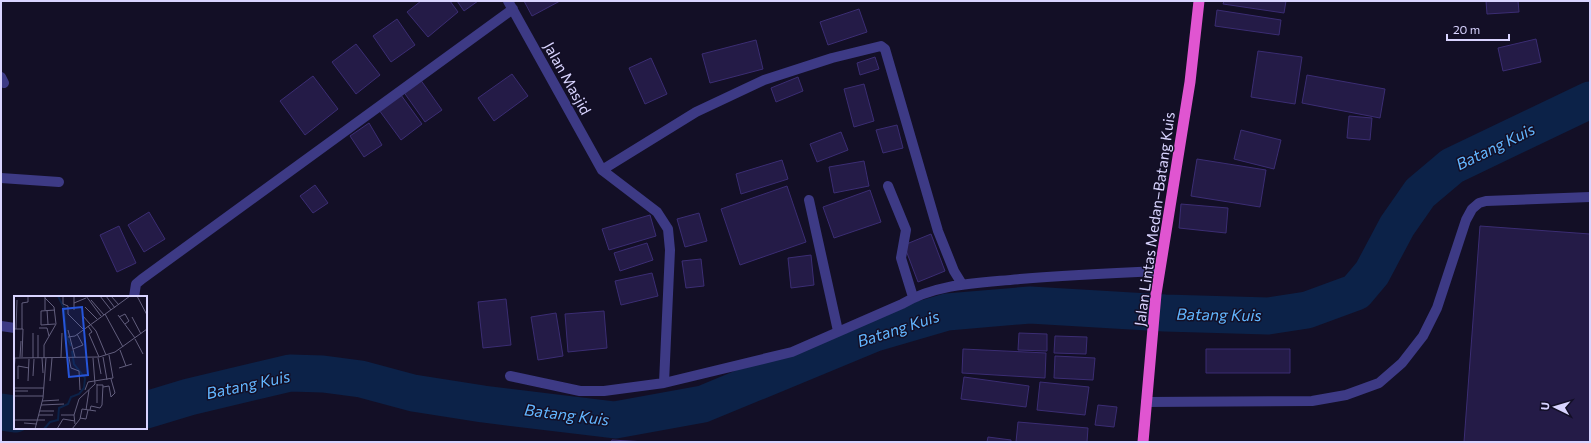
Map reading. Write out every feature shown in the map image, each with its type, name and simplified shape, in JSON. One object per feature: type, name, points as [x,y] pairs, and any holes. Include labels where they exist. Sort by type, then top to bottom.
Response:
[{"type":"highway","name":"Jalan Lintas Medan–Batang Kuis","points":[[1143,442],[1156,294],[1190,82],[1199,1]]},
{"type":"street","points":[[134,296],[136,284],[511,5]]},
{"type":"street","name":"Jalan Masjid","points":[[511,5],[602,170]]},
{"type":"street","points":[[664,383],[670,250],[668,229],[657,212],[602,170],[696,112],[764,80],[832,58],[881,46],[885,49],[938,231],[954,271],[962,284]]},
{"type":"street","points":[[1,178],[59,182]]},
{"type":"street","points":[[888,186],[906,230],[901,258],[913,297]]},
{"type":"street","points":[[1146,402],[1312,401],[1346,395],[1379,382],[1402,363],[1423,336],[1436,308],[1458,240],[1472,209],[1479,203],[1486,201],[1590,198]]},
{"type":"street","points":[[809,200],[838,331]]},
{"type":"street","points":[[510,376],[580,391],[604,391],[664,383],[792,352],[902,304],[913,297],[962,284],[1082,274],[1160,270]]},
{"type":"street","points":[[1,326],[14,328]]},
{"type":"building","points":[[421,1],[450,1],[458,12],[428,37],[407,12]]},
{"type":"building","points":[[457,1],[478,1],[464,11]]},
{"type":"building","points":[[524,1],[560,1],[532,16]]},
{"type":"building","points":[[1224,1],[1286,1],[1284,13],[1223,4]]},
{"type":"building","points":[[1486,1],[1518,1],[1519,12],[1487,14]]},
{"type":"building","points":[[859,9],[867,32],[828,45],[820,22]]},
{"type":"building","points":[[1217,10],[1281,20],[1279,35],[1215,26]]},
{"type":"building","points":[[397,19],[415,45],[391,62],[373,36]]},
{"type":"building","points":[[1536,39],[1541,62],[1503,71],[1498,48]]},
{"type":"building","points":[[756,40],[763,69],[710,83],[702,54]]},
{"type":"building","points":[[356,44],[380,75],[356,94],[332,62]]},
{"type":"building","points":[[1258,51],[1302,57],[1295,104],[1251,97]]},
{"type":"building","points":[[875,57],[879,69],[860,75],[857,63]]},
{"type":"building","points":[[651,58],[667,94],[645,104],[629,68]]},
{"type":"building","points":[[512,74],[528,96],[494,121],[478,98]]},
{"type":"building","points":[[1307,75],[1385,89],[1380,118],[1302,103]]},
{"type":"building","points":[[313,76],[338,109],[305,135],[280,101]]},
{"type":"building","points":[[798,77],[803,91],[776,102],[771,88]]},
{"type":"building","points":[[420,79],[442,110],[425,122],[403,91]]},
{"type":"building","points":[[864,84],[874,121],[854,127],[844,89]]},
{"type":"building","points":[[401,95],[422,124],[401,140],[379,110]]},
{"type":"building","points":[[1349,116],[1372,118],[1370,140],[1347,138]]},
{"type":"building","points":[[369,123],[382,145],[364,157],[350,136]]},
{"type":"building","points":[[897,125],[903,148],[883,153],[876,130]]},
{"type":"building","points":[[1241,130],[1281,140],[1274,169],[1234,159]]},
{"type":"building","points":[[841,132],[848,150],[817,162],[810,144]]},
{"type":"building","points":[[1197,159],[1266,170],[1260,207],[1191,196]]},
{"type":"building","points":[[782,160],[788,179],[741,194],[736,174]]},
{"type":"building","points":[[864,161],[869,186],[834,193],[829,167]]},
{"type":"building","points":[[315,185],[328,203],[313,213],[300,196]]},
{"type":"building","points":[[787,186],[806,242],[740,265],[721,209]]},
{"type":"building","points":[[870,190],[881,222],[834,238],[823,207]]},
{"type":"building","points":[[1181,204],[1228,208],[1226,233],[1179,228]]},
{"type":"building","points":[[149,212],[165,239],[144,252],[128,225]]},
{"type":"building","points":[[699,213],[707,241],[685,247],[677,219]]},
{"type":"building","points":[[650,215],[656,236],[609,250],[602,229]]},
{"type":"building","points":[[119,226],[136,263],[117,272],[100,235]]},
{"type":"building","points":[[1480,226],[1590,234],[1590,442],[1464,442]]},
{"type":"building","points":[[931,234],[945,271],[918,282],[904,245]]},
{"type":"building","points":[[647,243],[653,260],[620,271],[614,253]]},
{"type":"building","points":[[811,255],[814,285],[791,288],[788,258]]},
{"type":"building","points":[[701,259],[704,286],[686,288],[682,261]]},
{"type":"building","points":[[652,273],[658,296],[621,305],[615,281]]},
{"type":"building","points":[[506,299],[511,345],[483,348],[478,302]]},
{"type":"building","points":[[604,311],[607,348],[568,352],[565,314]]},
{"type":"building","points":[[556,313],[563,356],[538,360],[531,317]]},
{"type":"building","points":[[1019,333],[1047,334],[1047,351],[1018,350]]},
{"type":"building","points":[[1055,336],[1087,337],[1086,354],[1054,353]]},
{"type":"building","points":[[963,349],[1046,353],[1045,378],[962,373]]},
{"type":"building","points":[[1206,349],[1290,349],[1290,373],[1206,373]]},
{"type":"building","points":[[1055,356],[1095,358],[1093,380],[1054,378]]},
{"type":"building","points":[[964,377],[1029,386],[1026,407],[961,399]]},
{"type":"building","points":[[1040,382],[1089,387],[1085,415],[1037,410]]},
{"type":"building","points":[[1098,405],[1117,407],[1114,427],[1095,425]]},
{"type":"building","points":[[1018,422],[1088,428],[1087,442],[1016,442]]},
{"type":"building","points":[[988,437],[1011,440],[1011,442],[987,442]]},
{"type":"building","points":[[612,440],[646,442],[611,442]]},
{"type":"waterway","name":"Batang Kuis","points":[[147,410],[189,397],[290,373],[323,374],[361,379],[413,393],[483,404],[615,420],[703,404],[875,333],[947,312],[1030,305],[1165,313],[1268,316],[1307,310],[1356,292],[1372,273],[1397,226],[1420,193],[1452,166],[1590,100]]},
{"type":"waterway","name":"Batang Kuis","points":[[1,412],[14,414]]}]
